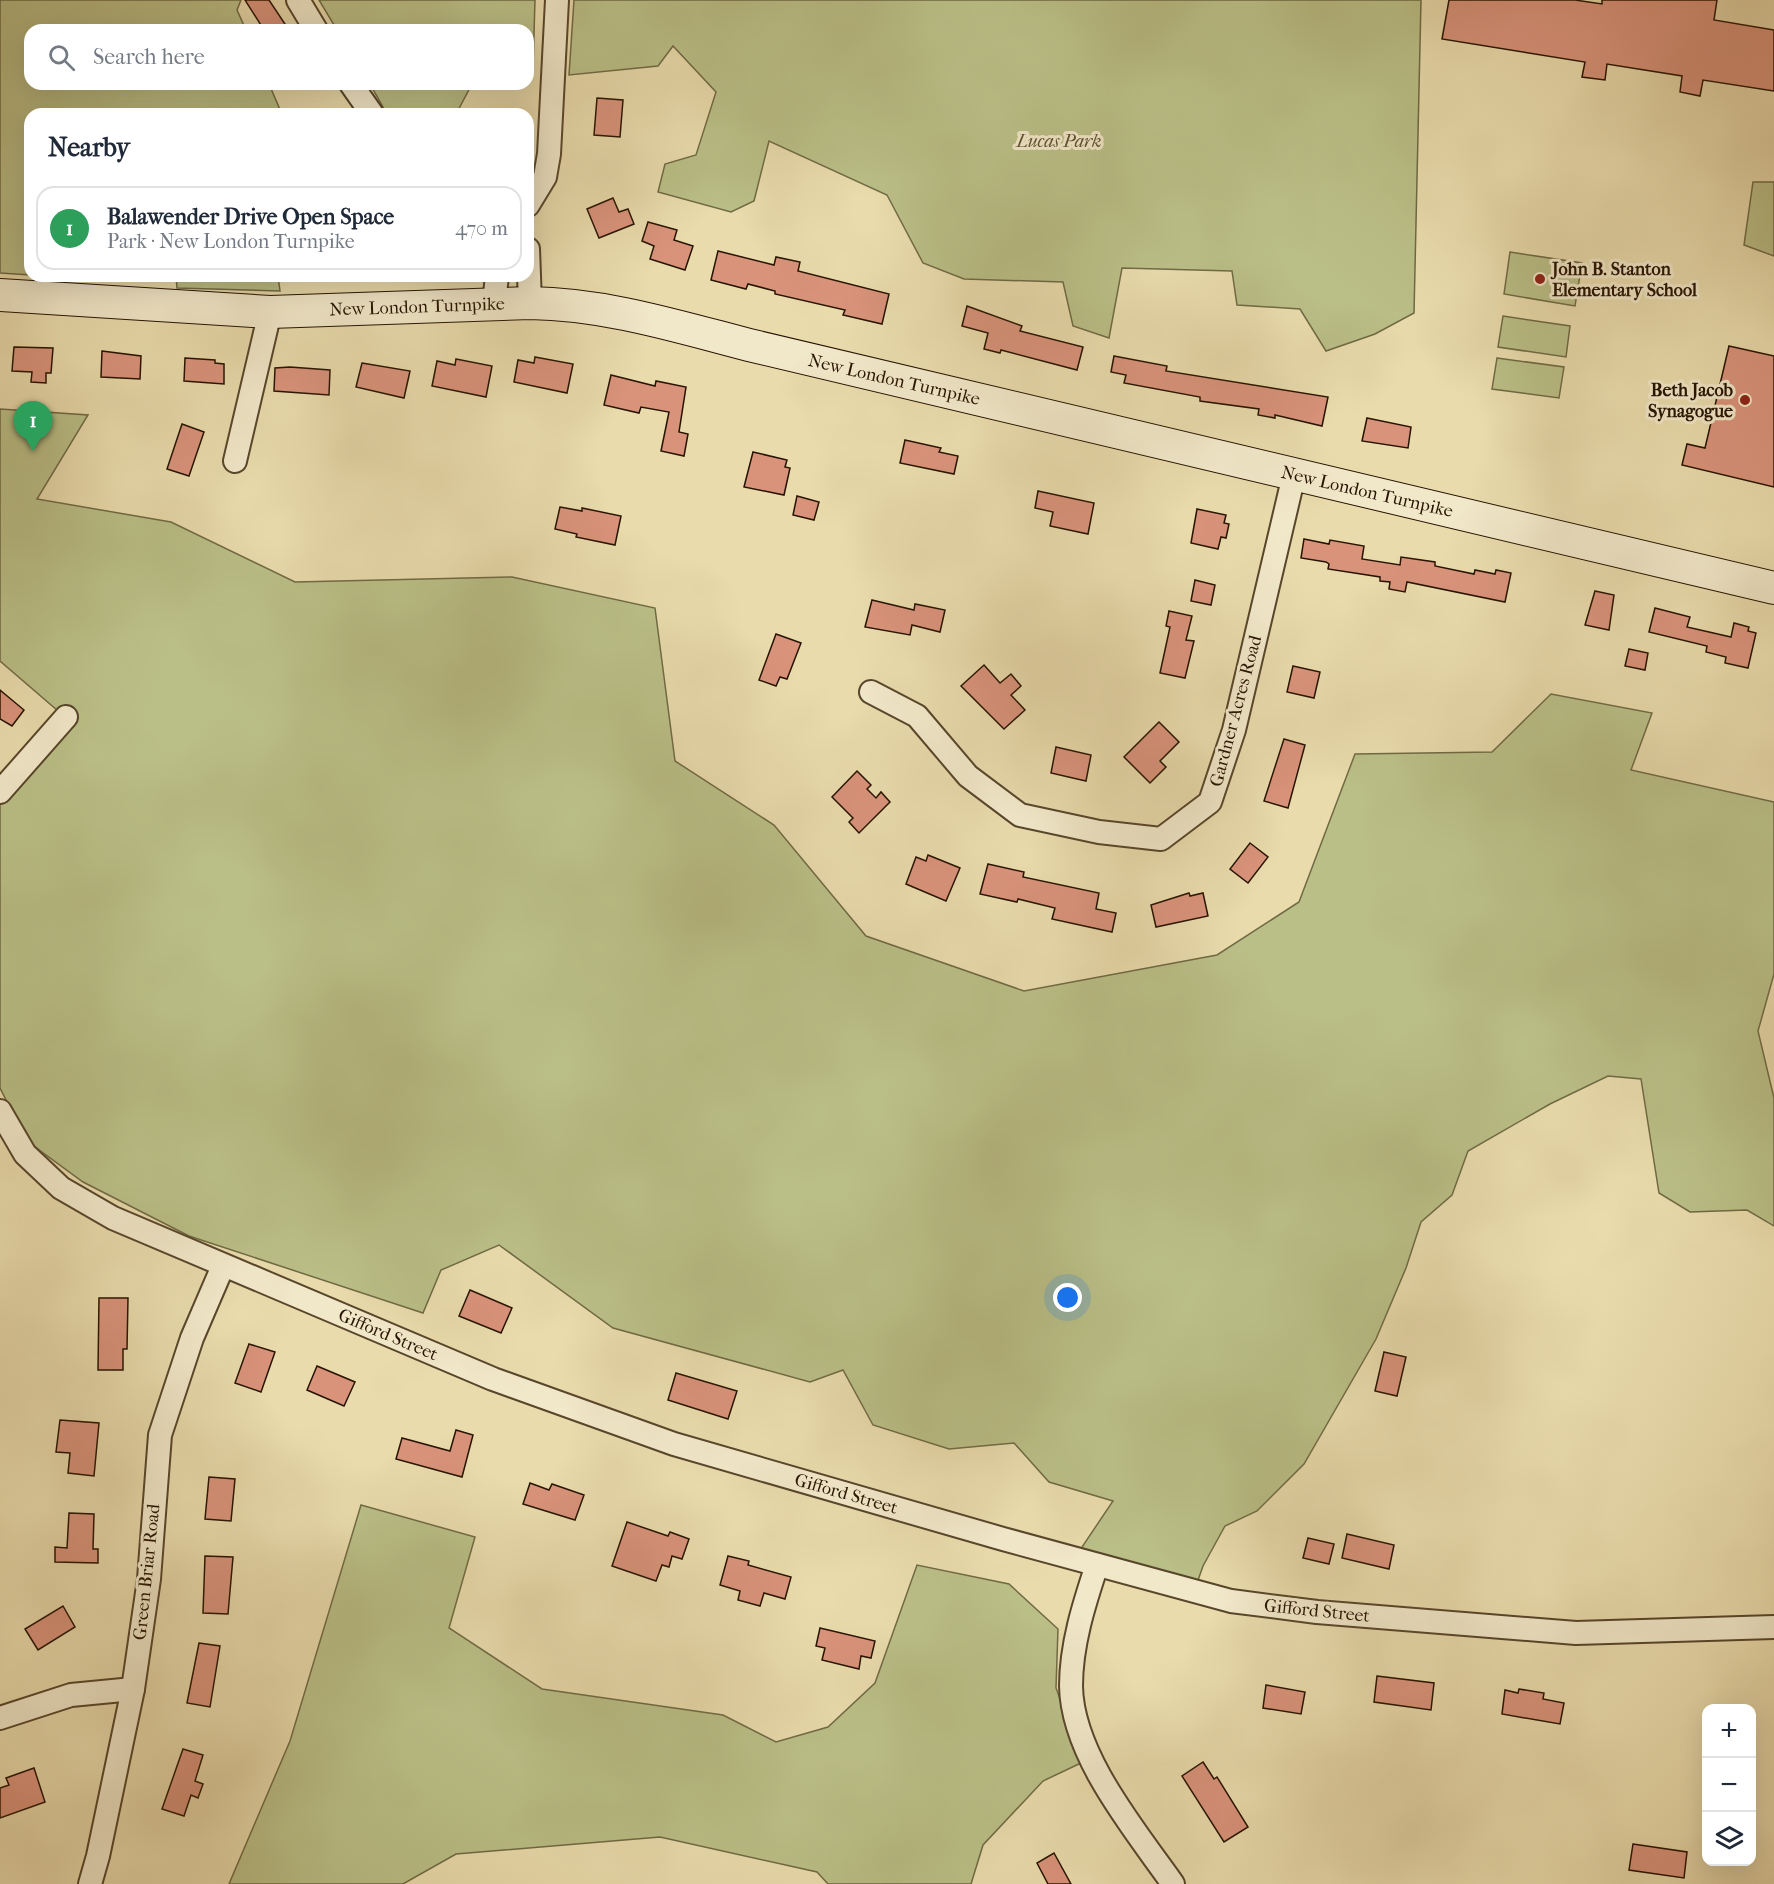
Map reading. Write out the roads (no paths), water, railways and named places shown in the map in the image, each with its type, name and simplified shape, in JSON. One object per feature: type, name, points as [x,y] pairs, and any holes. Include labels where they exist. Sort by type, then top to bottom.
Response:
[{"type":"main road","name":"New London Turnpike","points":[[0,295],[270,312],[495,290],[530,303],[566,304],[618,311],[749,345],[1774,588]]},
{"type":"street","points":[[298,0],[312,24]]},
{"type":"street","points":[[534,194],[544,177],[549,154],[557,0]]},
{"type":"street","points":[[355,90],[368,108]]},
{"type":"street","points":[[529,282],[530,303]]},
{"type":"street","points":[[236,460],[270,312]]},
{"type":"street","name":"Gardner Acres Road","points":[[871,692],[917,716],[968,776],[1020,815],[1099,832],[1161,839],[1210,802],[1234,730],[1294,475]]},
{"type":"street","points":[[0,792],[66,717]]},
{"type":"street","name":"Gifford Street","points":[[0,1111],[25,1154],[61,1188],[113,1218],[493,1379],[674,1444],[1231,1601],[1317,1612],[1576,1633],[1774,1627]]},
{"type":"street","name":"Green Briar Road","points":[[90,1884],[133,1689],[149,1580],[160,1435],[192,1338],[223,1266]]},
{"type":"street","points":[[1097,1565],[1081,1613],[1071,1687],[1082,1741],[1112,1798],[1173,1884]]},
{"type":"street","points":[[0,1718],[71,1695],[133,1689]]},
{"type":"place","name":"John B. Stanton Elementary School","points":[[1540,279]]},
{"type":"place","name":"Beth Jacob Synagogue","points":[[1745,400]]},
{"type":"place","name":"Balawender Drive Open Space","points":[[33,451]]},
{"type":"park label","name":"Lucas Park","points":[[1059,141]]}]
